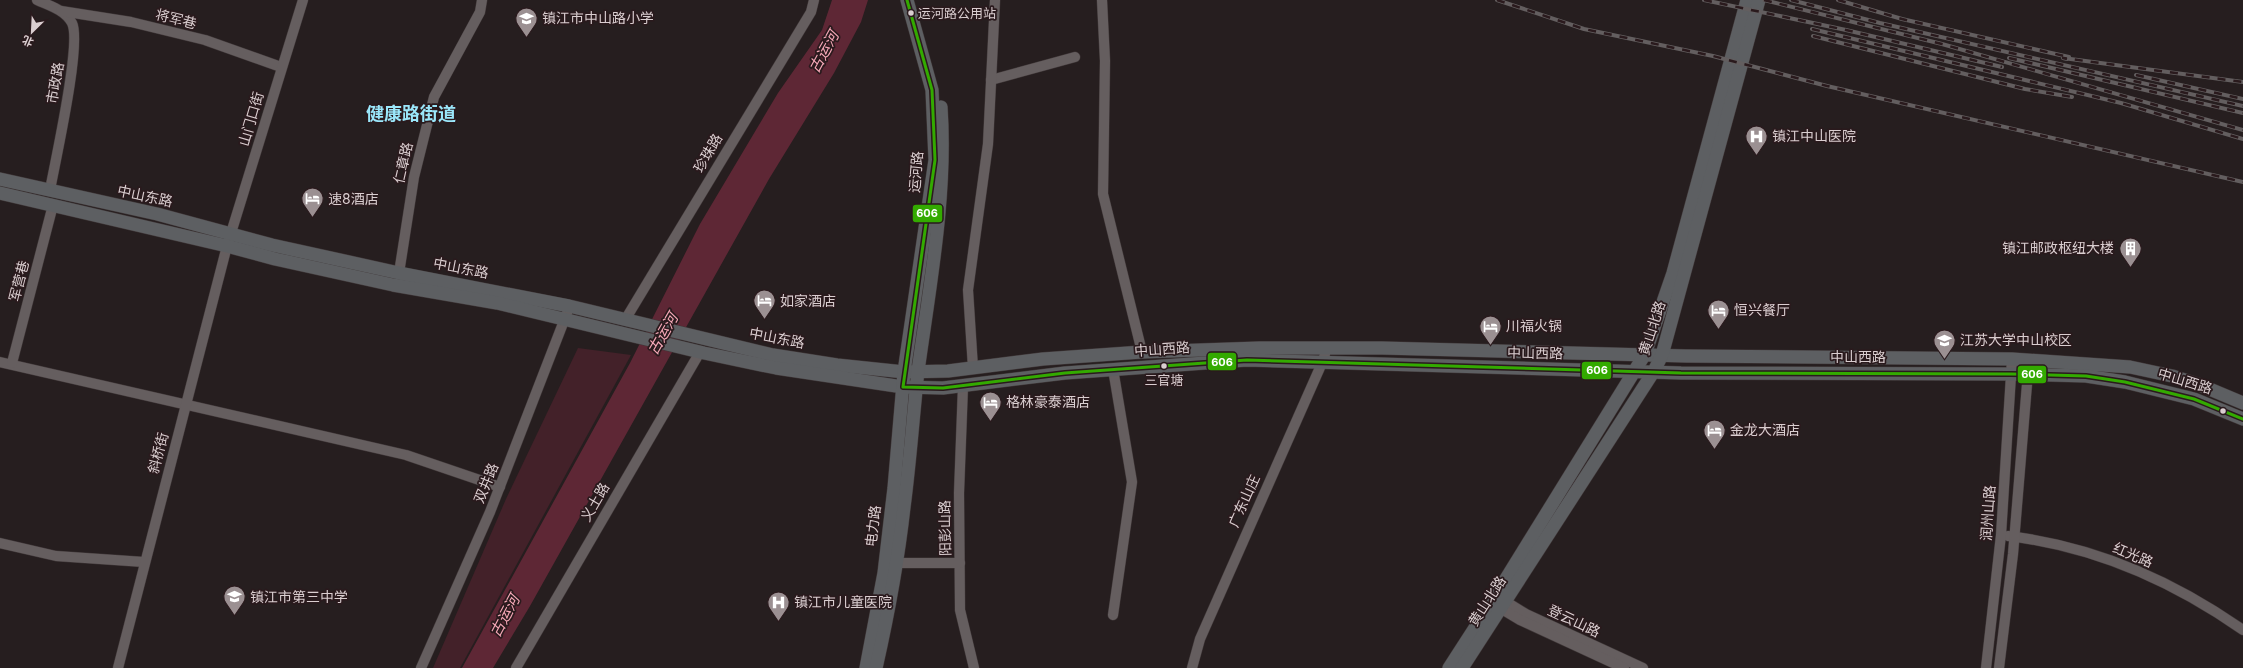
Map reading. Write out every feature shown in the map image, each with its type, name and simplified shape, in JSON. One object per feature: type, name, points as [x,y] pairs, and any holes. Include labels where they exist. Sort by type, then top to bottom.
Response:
[{"type":"main road","name":"运河路","points":[[903,387],[935,160],[932,90],[907,0]]},
{"type":"main road","name":"运河路","points":[[915,0],[940,92],[944,148],[934,264],[917,388]]},
{"type":"main road","name":"黄山北路","points":[[1462,668],[1498,603],[1637,370],[1645,354],[1673,273],[1747,0]]},
{"type":"main road","name":"黄山北路","points":[[1449,668],[1498,603],[1654,371],[1662,355],[1760,0]]},
{"type":"main road","name":"中山东路","points":[[0,179],[232,233],[272,245],[399,273],[569,306],[696,338],[773,355],[837,365],[904,372],[918,372]]},
{"type":"main road","name":"中山东路","points":[[0,193],[227,246],[304,266],[497,303],[566,319],[635,338],[700,352],[776,368],[917,388]]},
{"type":"main road","name":"中山西路","points":[[918,372],[973,368],[1042,359],[1206,349],[1327,348],[1662,355],[2012,359],[2130,367],[2186,380],[2243,403]]},
{"type":"main road","name":"中山西路","points":[[917,388],[963,386],[1113,369],[1247,360],[1654,371],[2028,374],[2086,376],[2125,382],[2194,399],[2243,420]]},
{"type":"main road","name":"电力路","points":[[866,668],[884,573],[903,387]]},
{"type":"main road","name":"电力路","points":[[876,668],[896,563],[917,388]]},
{"type":"street","name":"市政路","points":[[37,0],[61,11],[72,24],[75,49],[50,190]]},
{"type":"street","name":"山门口街","points":[[227,246],[281,67],[303,0]]},
{"type":"street","name":"仁章路","points":[[399,273],[412,183],[434,97],[480,12],[482,0]]},
{"type":"street","name":"珍珠路","points":[[625,320],[811,12],[814,0]]},
{"type":"street","points":[[973,368],[968,290],[988,144],[995,0]]},
{"type":"street","points":[[1102,0],[1105,61],[1103,194],[1142,352]]},
{"type":"street","name":"将军巷","points":[[61,11],[131,22],[204,40],[281,67]]},
{"type":"street","points":[[991,80],[1075,57]]},
{"type":"street","name":"军营巷","points":[[12,364],[53,205]]},
{"type":"street","name":"斜桥街","points":[[118,668],[144,562],[227,246]]},
{"type":"street","name":"双井路","points":[[421,668],[500,487],[566,319],[569,306]]},
{"type":"street","name":"广东山庄","points":[[1192,668],[1200,639],[1322,363],[1327,348]]},
{"type":"street","name":"义土路","points":[[516,668],[700,352]]},
{"type":"street","name":"润州山路","points":[[1986,668],[2001,535],[2012,359]]},
{"type":"street","name":"润州山路","points":[[1999,668],[2014,537],[2028,360]]},
{"type":"street","points":[[0,362],[406,455],[500,487]]},
{"type":"street","points":[[1113,369],[1132,482],[1114,615]]},
{"type":"street","name":"阳彭山路","points":[[963,386],[959,493],[960,610],[974,668]]},
{"type":"street","name":"红光路","points":[[2001,535],[2070,547],[2107,558],[2184,594],[2243,630]]},
{"type":"street","points":[[0,543],[56,556],[144,562]]},
{"type":"street","points":[[896,563],[960,563]]},
{"type":"street","name":"登云山路","points":[[1498,603],[1520,620],[1624,668]]},
{"type":"street","name":"登云山路","points":[[1498,603],[1643,668]]},
{"type":"shaded area","points":[[578,348],[631,355],[460,668],[433,668],[506,499]]},
{"type":"water","name":"古运河","points":[[832,0],[868,0],[861,22],[834,73],[769,179],[530,606],[493,668],[462,668],[630,363],[700,224],[778,93],[822,30]]},
{"type":"railway","points":[[1497,0],[1584,29],[1713,56],[1827,86],[2243,182]]},
{"type":"railway","points":[[1704,0],[1846,30],[2002,67]]},
{"type":"railway","points":[[1764,0],[1942,44],[2243,130]]},
{"type":"railway","points":[[1791,0],[1880,23],[2243,106]]},
{"type":"railway","points":[[1838,0],[1902,19],[2069,57]]},
{"type":"railway","points":[[1812,29],[2121,103],[2243,139]]},
{"type":"railway","points":[[1813,36],[2025,89],[2072,97]]},
{"type":"railway","points":[[2009,58],[2243,113]]},
{"type":"railway","points":[[2067,59],[2063,58],[2243,82]]},
{"type":"railway","points":[[2136,75],[2243,99]]},
{"type":"transit line","name":"606","points":[[907,0],[932,90],[935,160],[903,387],[943,388],[1065,373],[1247,360],[1681,373],[2011,374],[2086,376],[2125,382],[2194,399],[2243,419]]},
{"type":"place","name":"运河路公用站","points":[[911,13]]},
{"type":"place","name":"镇江市中山路小学","points":[[526,38]]},
{"type":"place","name":"镇江中山医院","points":[[1757,156]]},
{"type":"place","name":"速8酒店","points":[[313,218]]},
{"type":"place","name":"镇江邮政枢纽大楼","points":[[2130,268]]},
{"type":"place","name":"如家酒店","points":[[765,320]]},
{"type":"place","name":"恒兴餐厅","points":[[1719,330]]},
{"type":"place","name":"川福火锅","points":[[1491,346]]},
{"type":"place","name":"江苏大学中山校区","points":[[1945,360]]},
{"type":"place","name":"三官塘","points":[[1164,366]]},
{"type":"place","name":"格林豪泰酒店","points":[[990,422]]},
{"type":"place","name":"金龙大酒店","points":[[1714,450]]},
{"type":"place","name":"镇江市第三中学","points":[[234,616]]},
{"type":"place","name":"镇江市儿童医院","points":[[779,622]]},
{"type":"district","name":"健康路街道","points":[[411,114]]}]
